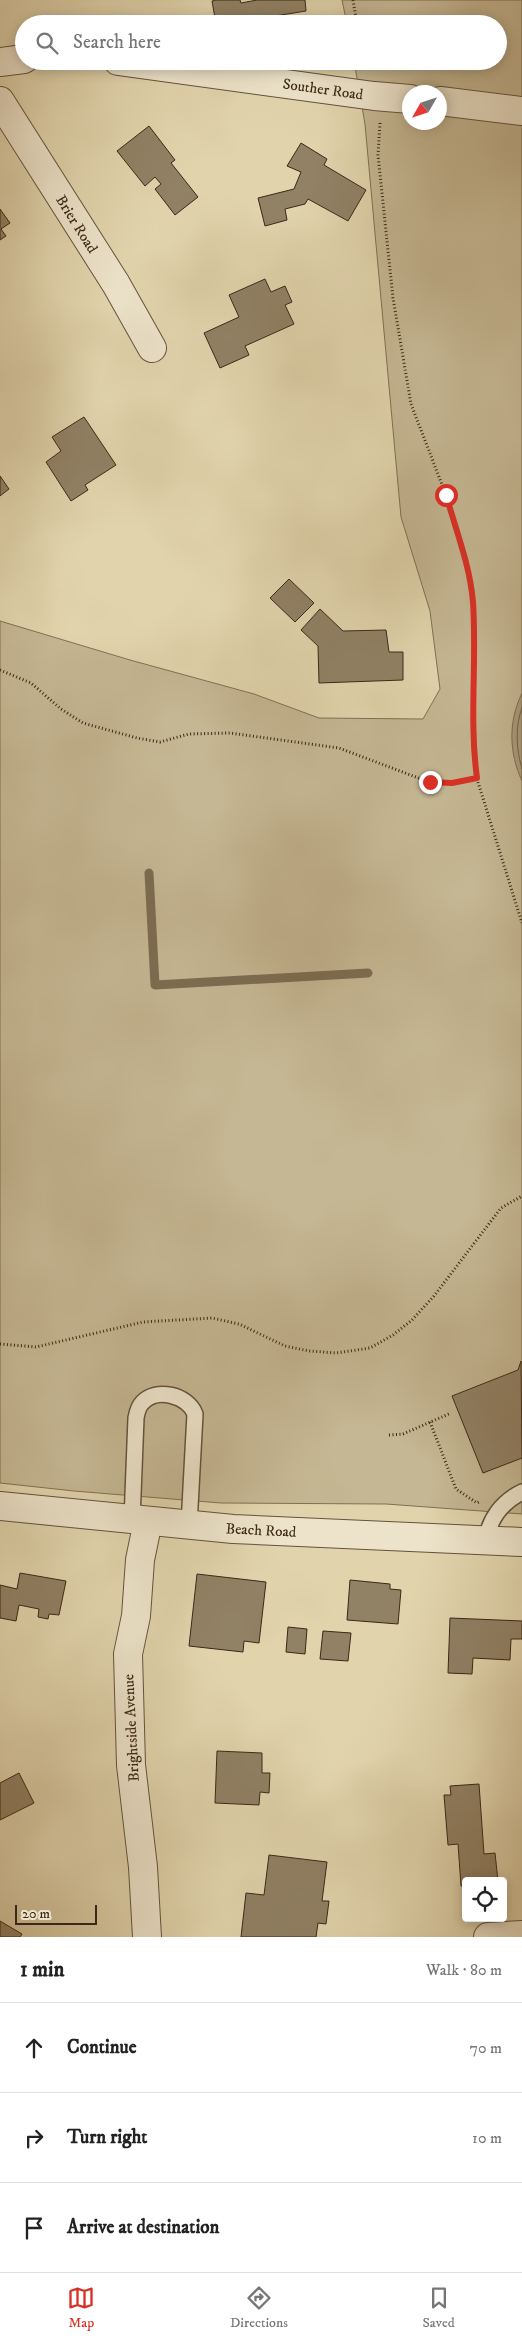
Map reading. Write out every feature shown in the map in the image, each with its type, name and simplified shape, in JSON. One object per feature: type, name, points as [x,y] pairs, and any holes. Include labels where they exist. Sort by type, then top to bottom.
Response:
[{"type":"street","points":[[0,62],[15,60]]},
{"type":"street","name":"Souther Road","points":[[184,70],[402,98]]},
{"type":"street","name":"Brier Road","points":[[0,101],[116,284],[152,348]]},
{"type":"street","points":[[447,102],[522,111]]},
{"type":"street","name":"Beach Road","points":[[0,1506],[233,1529],[522,1542]]},
{"type":"street","name":"Brightside Avenue","points":[[140,1520],[140,1560],[136,1616],[128,1654],[131,1765],[143,1867],[146,1937]]},
{"type":"street","points":[[488,1937],[522,1935]]},
{"type":"lane","points":[[140,1520],[136,1418],[142,1402],[165,1395],[184,1399],[192,1406],[194,1414],[189,1525]]},
{"type":"lane","points":[[486,1541],[488,1525],[503,1504],[522,1492]]},
{"type":"path","points":[[352,0],[355,15]]},
{"type":"path","points":[[367,70],[380,122],[378,155],[393,298],[411,404],[448,504],[465,558],[473,600],[475,646],[473,751],[477,778],[522,923]]},
{"type":"path","points":[[0,670],[31,684],[61,709],[83,723],[137,738],[160,742],[189,734],[209,732],[230,733],[339,748],[430,782],[452,783],[477,778]]},
{"type":"path","points":[[0,1344],[36,1347],[143,1322],[212,1318],[239,1324],[285,1346],[301,1350],[336,1353],[370,1348],[393,1335],[412,1320],[434,1296],[501,1208],[522,1196]]},
{"type":"path","points":[[389,1434],[399,1435],[451,1413]]},
{"type":"path","points":[[430,1422],[456,1489],[477,1503],[484,1498]]},
{"type":"shaded area","points":[[342,0],[522,0],[522,1514],[386,1504],[221,1503],[0,1483],[0,621],[130,660],[254,694],[319,718],[423,719],[440,689],[430,611],[401,517],[365,124],[356,70],[507,70],[507,15],[345,15]]},
{"type":"water","points":[[522,693],[522,781],[515,760],[512,726],[517,704]]},
{"type":"building","points":[[240,0],[241,3],[257,0],[305,0],[306,11],[281,15],[214,15],[212,1]]},
{"type":"building","points":[[149,126],[175,160],[171,163],[198,197],[175,215],[155,189],[161,184],[155,177],[145,186],[117,151]]},
{"type":"building","points":[[301,143],[327,159],[324,165],[366,190],[348,221],[308,199],[305,204],[285,209],[287,220],[265,226],[258,198],[294,189],[301,172],[287,166]]},
{"type":"building","points":[[0,209],[10,223],[1,229],[6,236],[0,240]]},
{"type":"building","points":[[265,279],[271,292],[285,286],[292,302],[285,305],[294,324],[245,346],[249,355],[220,368],[204,333],[239,317],[229,295]]},
{"type":"building","points":[[84,417],[116,465],[85,485],[88,490],[71,501],[46,462],[61,451],[52,437]]},
{"type":"building","points":[[0,476],[9,489],[0,496]]},
{"type":"building","points":[[289,579],[314,603],[295,622],[270,598]]},
{"type":"building","points":[[320,609],[343,631],[386,630],[389,652],[403,652],[403,680],[319,683],[318,646],[301,630]]},
{"type":"building","points":[[521,1361],[522,1458],[483,1473],[452,1396],[518,1370]]},
{"type":"building","points":[[20,1573],[66,1581],[59,1615],[49,1614],[48,1619],[38,1617],[39,1609],[19,1605],[16,1621],[0,1618],[0,1585],[17,1589]]},
{"type":"building","points":[[197,1574],[266,1582],[259,1643],[244,1641],[243,1652],[189,1646]]},
{"type":"building","points":[[350,1580],[390,1584],[390,1589],[401,1590],[398,1624],[347,1620]]},
{"type":"building","points":[[450,1618],[522,1621],[522,1639],[511,1639],[510,1660],[473,1658],[472,1674],[448,1673]]},
{"type":"building","points":[[288,1627],[307,1629],[305,1654],[286,1652]]},
{"type":"building","points":[[323,1631],[351,1633],[348,1661],[320,1659]]},
{"type":"building","points":[[217,1751],[262,1753],[262,1773],[270,1773],[269,1793],[260,1792],[259,1805],[215,1803]]},
{"type":"building","points":[[19,1773],[34,1803],[0,1820],[0,1783]]},
{"type":"building","points":[[479,1784],[484,1854],[495,1853],[498,1877],[462,1877],[461,1886],[458,1844],[448,1845],[444,1795],[451,1795],[450,1786]]},
{"type":"building","points":[[269,1855],[327,1862],[322,1901],[329,1901],[326,1924],[318,1923],[316,1937],[241,1937],[246,1893],[264,1895]]},
{"type":"building","points":[[0,1921],[22,1934],[20,1937],[0,1937]]},
{"type":"waterway","points":[[149,873],[155,985],[368,973]]},
{"type":"route","points":[[430,782],[452,783],[477,778],[473,751],[475,646],[473,600],[465,558],[446,495]]}]
